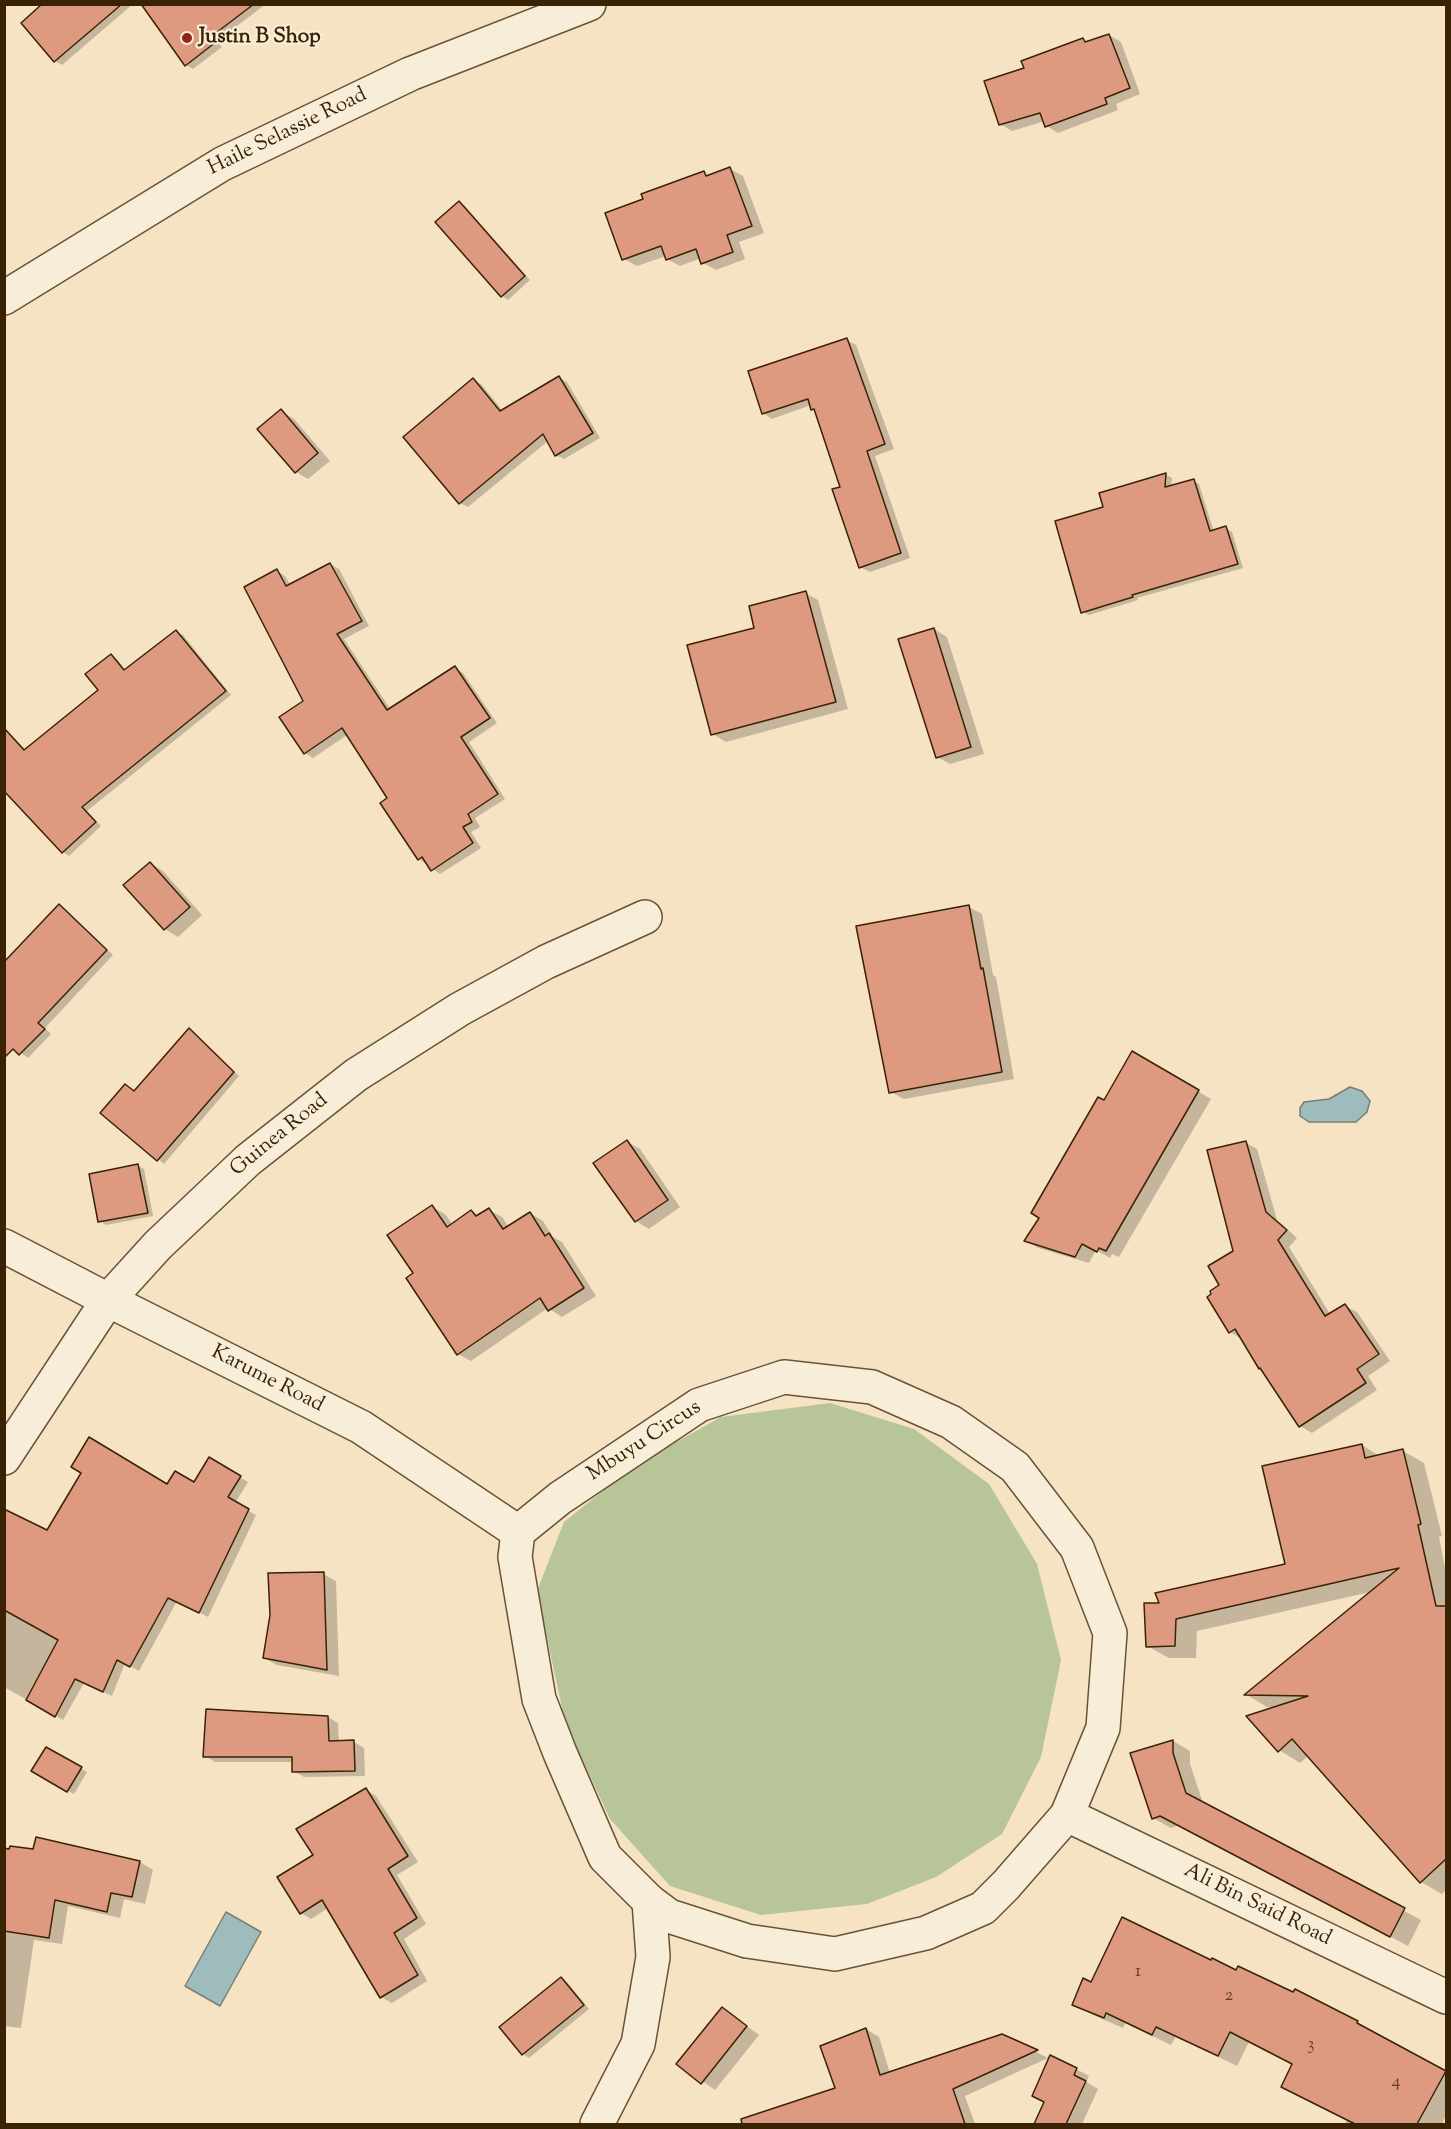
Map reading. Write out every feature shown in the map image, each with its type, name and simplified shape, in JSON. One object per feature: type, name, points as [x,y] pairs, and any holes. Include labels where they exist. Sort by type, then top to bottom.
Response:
[{"type":"street","name":"Haile Selassie Road","points":[[4,298],[222,164],[410,74],[589,4]]},
{"type":"street","name":"Guinea Road","points":[[4,1458],[108,1300],[158,1245],[240,1167],[356,1075],[460,1009],[546,962],[645,917]]},
{"type":"street","name":"Karume Road","points":[[4,1246],[360,1427],[518,1532]]},
{"type":"street","name":"Mbuyu Circus","points":[[784,1377],[872,1387],[951,1422],[1015,1467],[1077,1548],[1110,1633],[1103,1728],[1067,1815],[1006,1886],[983,1908],[926,1933],[835,1954],[747,1941],[669,1916],[649,1901],[605,1857],[560,1753],[539,1699],[515,1557],[518,1532],[560,1498],[699,1405],[784,1377]]},
{"type":"street","name":"Ali Bin Said Road","points":[[1067,1815],[1446,1997]]},
{"type":"street","points":[[597,2124],[638,2043],[653,1957],[649,1901]]},
{"type":"green space","points":[[830,1403],[914,1429],[989,1484],[1037,1564],[1061,1660],[1041,1757],[1002,1834],[936,1877],[867,1904],[761,1915],[670,1886],[610,1819],[565,1722],[537,1591],[564,1522],[635,1465],[721,1417]]},
{"type":"water","points":[[1350,1087],[1362,1091],[1370,1101],[1367,1112],[1356,1122],[1309,1122],[1300,1116],[1300,1108],[1304,1102],[1329,1099]]},
{"type":"water","points":[[226,1912],[261,1932],[220,2006],[185,1986]]},
{"type":"building","points":[[42,4],[122,4],[54,62],[21,23]]},
{"type":"building","points":[[141,4],[254,4],[212,36],[216,42],[185,66]]},
{"type":"building","points":[[1109,34],[1130,88],[1105,98],[1107,104],[1045,127],[1040,113],[999,125],[984,81],[1024,68],[1021,61],[1083,38],[1085,42]]},
{"type":"building","points":[[730,167],[752,226],[727,235],[733,252],[701,264],[696,249],[666,260],[661,246],[622,260],[605,213],[643,199],[641,194],[704,171],[706,176]]},
{"type":"building","points":[[459,201],[525,276],[501,297],[435,222]]},
{"type":"building","points":[[847,338],[885,444],[867,451],[901,553],[859,568],[832,489],[840,487],[814,409],[811,410],[808,399],[762,414],[748,371]]},
{"type":"building","points":[[559,376],[593,433],[555,456],[543,434],[459,504],[403,437],[473,378],[500,411]]},
{"type":"building","points":[[281,409],[318,453],[295,473],[257,429]]},
{"type":"building","points":[[1166,473],[1165,487],[1194,479],[1210,531],[1226,526],[1238,564],[1132,595],[1133,597],[1081,613],[1055,521],[1103,507],[1099,493]]},
{"type":"building","points":[[330,563],[362,621],[337,634],[387,710],[455,666],[490,718],[461,737],[498,794],[468,814],[472,822],[463,827],[473,843],[431,871],[422,857],[418,860],[380,803],[387,798],[342,728],[304,754],[279,717],[303,701],[244,587],[277,569],[286,586]]},
{"type":"building","points":[[806,591],[836,702],[711,735],[687,645],[754,628],[749,606]]},
{"type":"building","points":[[934,628],[971,747],[936,758],[898,639]]},
{"type":"building","points":[[176,630],[226,691],[82,807],[96,822],[62,853],[4,791],[4,728],[24,750],[98,690],[85,674],[111,654],[124,670]]},
{"type":"building","points":[[150,862],[190,907],[164,930],[123,885]]},
{"type":"building","points":[[59,904],[107,950],[38,1023],[45,1029],[19,1055],[13,1049],[4,1058],[4,962]]},
{"type":"building","points":[[969,905],[1002,1072],[889,1093],[856,926]]},
{"type":"building","points":[[189,1028],[234,1072],[157,1161],[100,1113],[125,1084],[134,1091]]},
{"type":"building","points":[[1132,1051],[1199,1090],[1106,1251],[1099,1248],[1097,1252],[1082,1244],[1075,1257],[1024,1241],[1039,1218],[1031,1213],[1098,1097],[1104,1100]]},
{"type":"building","points":[[627,1140],[668,1200],[635,1222],[593,1163]]},
{"type":"building","points":[[1246,1141],[1266,1212],[1287,1230],[1278,1240],[1325,1316],[1345,1304],[1379,1354],[1357,1369],[1366,1383],[1299,1427],[1235,1329],[1229,1333],[1207,1297],[1211,1294],[1210,1291],[1219,1285],[1208,1266],[1233,1251],[1207,1150]]},
{"type":"building","points":[[138,1164],[148,1213],[98,1222],[89,1174]]},
{"type":"building","points":[[432,1205],[447,1227],[471,1210],[476,1216],[489,1208],[503,1229],[530,1212],[545,1236],[549,1233],[584,1288],[548,1311],[540,1298],[457,1355],[406,1278],[413,1273],[387,1235]]},
{"type":"building","points":[[89,1437],[167,1484],[175,1471],[194,1482],[209,1457],[241,1476],[228,1497],[249,1509],[199,1613],[168,1598],[130,1667],[117,1660],[103,1692],[75,1679],[55,1717],[26,1700],[58,1640],[4,1610],[4,1509],[47,1530],[81,1473],[71,1467]]},
{"type":"building","points":[[1362,1444],[1365,1458],[1403,1449],[1421,1524],[1418,1525],[1436,1606],[1446,1606],[1446,1859],[1420,1883],[1292,1739],[1278,1752],[1246,1716],[1308,1696],[1244,1695],[1399,1568],[1176,1619],[1175,1646],[1146,1647],[1144,1603],[1159,1603],[1155,1593],[1285,1564],[1262,1466]]},
{"type":"building","points":[[324,1572],[327,1670],[263,1658],[270,1615],[268,1573]]},
{"type":"building","points":[[206,1709],[328,1716],[329,1741],[354,1740],[355,1771],[292,1772],[292,1757],[203,1757]]},
{"type":"building","points":[[1173,1740],[1173,1753],[1186,1793],[1405,1908],[1390,1937],[1160,1816],[1152,1819],[1130,1753]]},
{"type":"building","points":[[46,1747],[82,1767],[67,1792],[31,1771]]},
{"type":"building","points":[[366,1788],[408,1856],[388,1869],[417,1918],[394,1933],[418,1975],[380,1998],[322,1900],[300,1914],[277,1877],[313,1855],[296,1829]]},
{"type":"building","points":[[36,1837],[140,1861],[132,1897],[111,1893],[107,1912],[55,1900],[49,1938],[4,1931],[4,1848],[9,1849],[10,1846],[33,1849]]},
{"type":"building","points":[[1122,1917],[1211,1960],[1212,1958],[1236,1970],[1238,1966],[1293,1992],[1295,1989],[1358,2021],[1357,2023],[1446,2071],[1417,2124],[1355,2124],[1281,2087],[1292,2064],[1230,2032],[1218,2056],[1156,2027],[1152,2035],[1106,2013],[1104,2018],[1072,2005],[1083,1978],[1091,1982]]},
{"type":"building","points":[[561,1977],[584,2005],[522,2055],[499,2027]]},
{"type":"building","points":[[722,2007],[747,2026],[701,2084],[676,2064]]},
{"type":"building","points":[[866,2028],[880,2075],[1002,2034],[1038,2050],[953,2089],[965,2124],[742,2124],[741,2119],[835,2088],[820,2046]]},
{"type":"building","points":[[1050,2055],[1077,2068],[1074,2075],[1086,2081],[1066,2124],[1034,2124],[1044,2102],[1032,2096]]},
{"type":"place","name":"Justin B Shop","points":[[187,38]]}]
